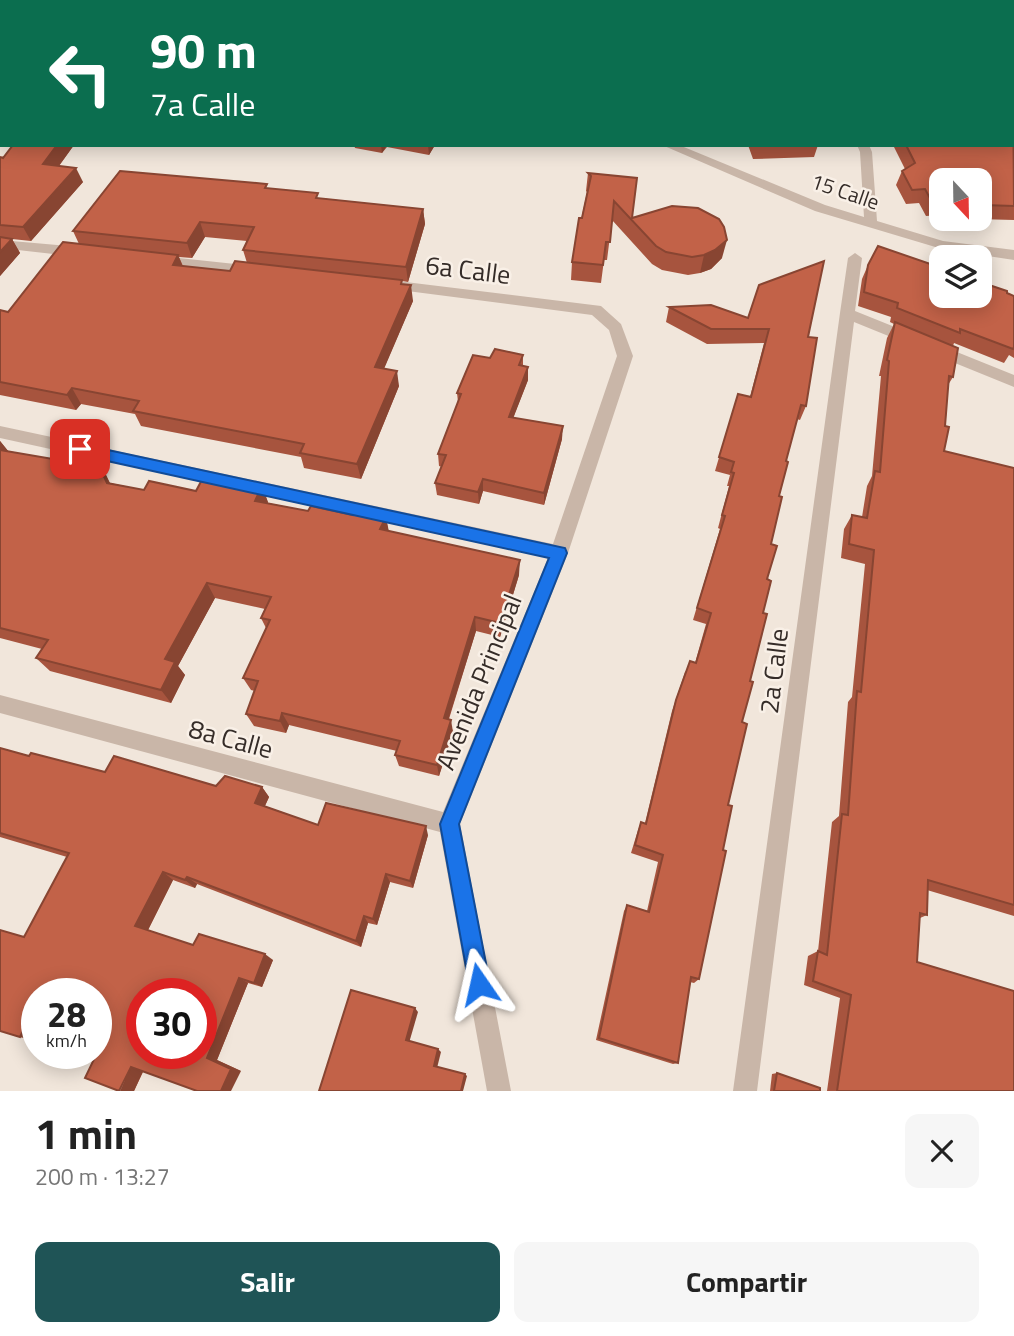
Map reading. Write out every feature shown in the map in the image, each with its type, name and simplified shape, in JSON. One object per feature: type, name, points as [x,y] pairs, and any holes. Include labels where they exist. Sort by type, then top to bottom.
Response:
[{"type":"street","name":"15 Calle","points":[[673,147],[820,208],[942,245],[1014,256]]},
{"type":"street","points":[[864,147],[871,223]]},
{"type":"street","points":[[0,244],[96,254]]},
{"type":"street","name":"2a Calle","points":[[745,1091],[855,258]]},
{"type":"street","points":[[150,260],[273,273]]},
{"type":"street","name":"6a Calle","points":[[369,283],[596,310]]},
{"type":"street","name":"Avenida Principal","points":[[450,824],[559,553],[625,356],[616,328],[596,310]]},
{"type":"street","points":[[847,313],[1014,381]]},
{"type":"street","points":[[0,432],[559,553]]},
{"type":"street","name":"8a Calle","points":[[0,705],[450,824]]},
{"type":"street","points":[[450,824],[499,1091]]},
{"type":"building","points":[[11,147],[56,147],[43,164],[76,168],[23,227],[0,225],[0,157],[3,158]]},
{"type":"building","points":[[907,147],[1014,147],[1014,206],[992,205],[992,168],[929,168],[929,196],[925,189],[912,190],[902,171],[915,163]]},
{"type":"building","points":[[120,171],[267,184],[265,188],[318,193],[316,198],[423,209],[406,267],[243,250],[254,227],[200,222],[187,243],[73,231]]},
{"type":"building","points":[[588,173],[637,178],[632,218],[672,206],[698,208],[719,219],[727,240],[704,255],[692,257],[666,252],[656,246],[614,201],[610,242],[606,242],[603,265],[572,262],[579,218],[582,218],[591,176]]},
{"type":"building","points":[[0,237],[12,239],[0,252]]},
{"type":"building","points":[[63,242],[178,255],[173,265],[230,271],[235,261],[402,280],[401,284],[411,285],[375,367],[397,371],[357,464],[300,453],[304,444],[133,411],[139,401],[72,388],[67,395],[0,382],[0,310],[8,312]]},
{"type":"building","points":[[878,246],[929,264],[929,308],[992,308],[992,286],[1007,291],[1014,296],[1013,349],[960,329],[960,333],[897,308],[898,303],[864,292],[868,265]]},
{"type":"building","points":[[824,261],[808,337],[817,338],[806,406],[801,405],[779,496],[782,497],[771,544],[777,546],[767,579],[771,581],[763,613],[767,614],[742,722],[747,724],[728,805],[732,806],[723,850],[726,851],[699,979],[691,977],[678,1063],[599,1038],[627,905],[649,912],[663,855],[635,845],[641,822],[646,824],[676,700],[690,661],[696,663],[711,613],[697,608],[725,516],[722,515],[734,473],[731,472],[734,462],[719,457],[738,394],[751,397],[769,329],[711,329],[669,307],[711,305],[748,318],[759,285]]},
{"type":"building","points":[[895,322],[958,348],[953,377],[949,376],[945,426],[949,427],[944,451],[1014,468],[1014,905],[928,880],[927,915],[920,913],[917,962],[1014,991],[1014,1091],[837,1091],[851,995],[813,981],[818,951],[827,955],[842,814],[848,815],[857,691],[861,692],[874,550],[849,544],[852,515],[867,518],[875,471],[880,472],[887,360]]},
{"type":"building","points":[[495,349],[523,355],[519,365],[528,367],[509,417],[563,426],[544,493],[483,479],[478,492],[435,483],[446,455],[438,454],[461,394],[457,393],[473,355],[490,358]]},
{"type":"building","points":[[0,450],[82,464],[96,459],[107,483],[144,490],[149,481],[196,491],[205,474],[262,486],[255,501],[308,511],[311,506],[353,515],[356,510],[386,517],[380,529],[520,560],[500,623],[475,617],[444,718],[451,720],[437,765],[395,755],[400,741],[282,713],[280,721],[246,714],[258,681],[243,678],[270,620],[261,618],[271,597],[207,583],[165,659],[175,662],[161,690],[36,658],[48,640],[0,628]]},
{"type":"building","points":[[0,748],[105,772],[114,756],[216,786],[225,776],[262,787],[255,803],[318,825],[326,803],[426,826],[410,881],[386,874],[373,919],[364,916],[356,941],[187,877],[185,880],[163,872],[135,926],[193,945],[199,934],[265,954],[254,983],[239,978],[217,1033],[217,978],[126,978],[126,1069],[130,1069],[119,1091],[85,1078],[89,1069],[112,1069],[112,978],[21,978],[21,1035],[20,1037],[0,1031],[0,930],[24,937],[69,853],[0,833]]},
{"type":"building","points":[[351,990],[415,1008],[406,1040],[438,1049],[434,1066],[465,1074],[461,1091],[319,1091]]},
{"type":"building","points":[[217,1063],[231,1069],[221,1091],[197,1091],[136,1069],[217,1069]]},
{"type":"building","points":[[777,1073],[820,1088],[820,1091],[774,1091]]},
{"type":"route","points":[[80,449],[559,553],[450,824],[479,984]]}]
